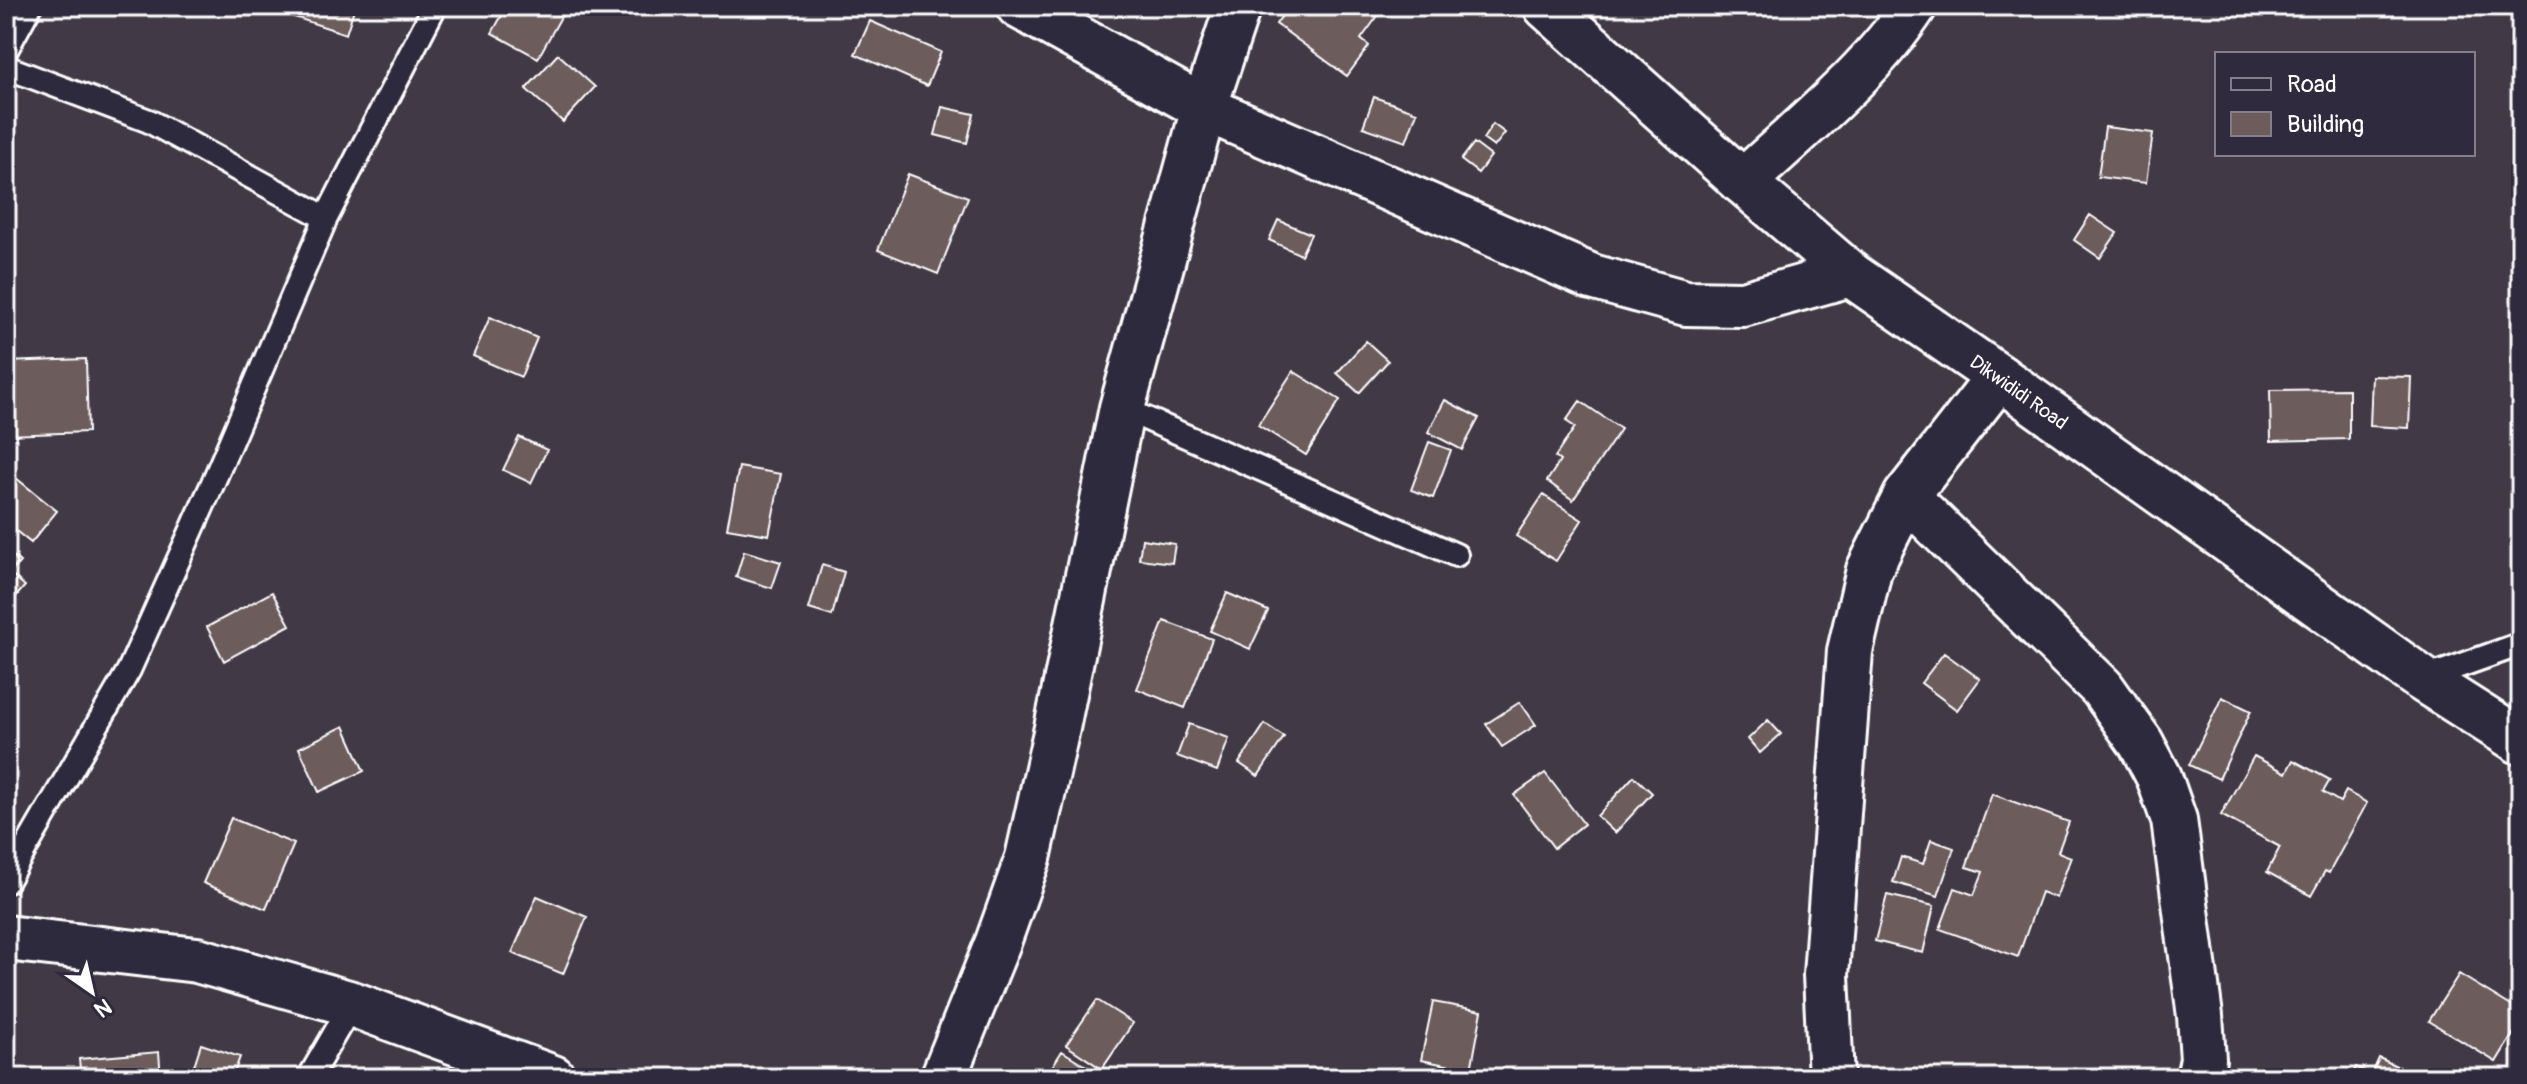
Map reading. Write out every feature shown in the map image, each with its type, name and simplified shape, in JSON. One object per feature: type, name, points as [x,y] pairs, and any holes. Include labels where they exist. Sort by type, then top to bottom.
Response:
[{"type":"street","points":[[1019,6],[1204,108],[1592,277],[1686,303],[1743,304],[1850,274]]},
{"type":"street","points":[[943,1078],[1028,858],[1122,408],[1204,108],[1238,6]]},
{"type":"street","name":"Dikwididi Road","points":[[1546,6],[1850,274],[2422,679],[2521,742]]},
{"type":"street","points":[[1743,182],[1864,68],[1901,26],[1914,6]]},
{"type":"street","points":[[1831,1078],[1826,975],[1850,651],[1869,570],[1906,496],[1999,377]]},
{"type":"street","points":[[1906,496],[2102,688],[2141,743],[2159,777],[2174,820],[2203,1059],[2199,1078]]},
{"type":"street","points":[[6,938],[197,960],[352,1004],[553,1078]]},
{"type":"lane","points":[[6,50],[30,6]]},
{"type":"lane","points":[[6,882],[129,670],[326,218],[435,6]]},
{"type":"lane","points":[[6,67],[149,121],[326,218]]},
{"type":"lane","points":[[1122,408],[1456,555]]},
{"type":"lane","points":[[2422,679],[2521,644]]},
{"type":"lane","points":[[309,1078],[352,1004]]},
{"type":"building","points":[[292,6],[355,6],[346,34],[288,15]]},
{"type":"building","points":[[507,6],[567,6],[538,58],[492,33]]},
{"type":"building","points":[[1289,6],[1385,6],[1361,39],[1369,46],[1347,76],[1276,24]]},
{"type":"building","points":[[870,21],[941,52],[927,86],[855,54]]},
{"type":"building","points":[[558,54],[595,87],[563,122],[526,89]]},
{"type":"building","points":[[1374,97],[1417,112],[1406,142],[1363,127]]},
{"type":"building","points":[[942,107],[974,114],[967,143],[935,135]]},
{"type":"building","points":[[1493,124],[1505,133],[1494,147],[1483,139]]},
{"type":"building","points":[[2105,127],[2153,133],[2146,183],[2098,177]]},
{"type":"building","points":[[1474,143],[1491,156],[1478,173],[1461,160]]},
{"type":"building","points":[[908,174],[968,197],[938,274],[878,250]]},
{"type":"building","points":[[2090,215],[2117,233],[2100,258],[2074,240]]},
{"type":"building","points":[[1278,220],[1311,234],[1301,255],[1269,240]]},
{"type":"building","points":[[490,317],[537,338],[521,377],[473,356]]},
{"type":"building","points":[[1366,341],[1388,361],[1359,393],[1337,373]]},
{"type":"building","points":[[86,359],[88,432],[7,435],[6,362]]},
{"type":"building","points":[[1293,371],[1340,400],[1306,455],[1258,425]]},
{"type":"building","points":[[2372,376],[2411,377],[2409,428],[2370,426]]},
{"type":"building","points":[[2349,389],[2349,439],[2271,441],[2270,390]]},
{"type":"building","points":[[1445,400],[1479,418],[1462,450],[1428,432]]},
{"type":"building","points":[[1580,401],[1621,429],[1573,500],[1547,481],[1560,461],[1555,457],[1575,427],[1566,421]]},
{"type":"building","points":[[519,437],[547,450],[531,483],[503,470]]},
{"type":"building","points":[[1429,442],[1451,450],[1433,498],[1411,490]]},
{"type":"building","points":[[739,467],[781,474],[769,535],[727,528]]},
{"type":"building","points":[[6,470],[57,511],[31,543],[6,523]]},
{"type":"building","points":[[1543,495],[1582,520],[1556,561],[1516,536]]},
{"type":"building","points":[[1142,539],[1175,544],[1172,563],[1139,559]]},
{"type":"building","points":[[6,550],[20,562],[10,573],[25,586],[6,608]]},
{"type":"building","points":[[744,551],[781,562],[772,588],[736,577]]},
{"type":"building","points":[[822,565],[844,572],[832,616],[809,609]]},
{"type":"building","points":[[272,592],[290,625],[224,661],[207,627]]},
{"type":"building","points":[[1227,593],[1268,611],[1250,649],[1210,631]]},
{"type":"building","points":[[1164,621],[1212,639],[1185,708],[1137,689]]},
{"type":"building","points":[[1944,653],[1980,679],[1957,710],[1921,683]]},
{"type":"building","points":[[2222,697],[2251,711],[2219,779],[2189,765]]},
{"type":"building","points":[[1520,702],[1536,725],[1502,747],[1486,724]]},
{"type":"building","points":[[1768,720],[1781,734],[1760,753],[1748,739]]},
{"type":"building","points":[[1189,724],[1229,738],[1217,771],[1177,756]]},
{"type":"building","points":[[1265,724],[1284,737],[1258,776],[1239,763]]},
{"type":"building","points":[[344,726],[364,771],[319,792],[299,748]]},
{"type":"building","points":[[2254,756],[2286,773],[2293,760],[2330,780],[2323,792],[2340,802],[2346,791],[2367,803],[2329,873],[2325,871],[2311,896],[2267,872],[2280,847],[2221,815]]},
{"type":"building","points":[[1545,773],[1584,824],[1554,848],[1514,795]]},
{"type":"building","points":[[1634,776],[1652,793],[1615,833],[1597,816]]},
{"type":"building","points":[[1992,794],[2069,822],[2058,852],[2071,857],[2056,898],[2041,892],[2018,957],[1940,929],[1955,888],[1974,895],[1983,872],[1966,867]]},
{"type":"building","points":[[231,818],[294,844],[266,909],[203,883]]},
{"type":"building","points":[[1931,840],[1954,848],[1938,896],[1893,882],[1901,857],[1923,864]]},
{"type":"building","points":[[1887,895],[1934,906],[1923,953],[1875,941]]},
{"type":"building","points":[[537,896],[587,917],[563,974],[512,953]]},
{"type":"building","points":[[2459,974],[2521,1012],[2521,1021],[2496,1062],[2429,1021]]},
{"type":"building","points":[[1097,1000],[1133,1023],[1102,1069],[1066,1045]]},
{"type":"building","points":[[1433,1002],[1482,1011],[1471,1070],[1421,1060]]},
{"type":"building","points":[[201,1044],[240,1057],[232,1078],[190,1078]]},
{"type":"building","points":[[1062,1051],[1101,1075],[1099,1078],[1045,1078]]},
{"type":"building","points":[[159,1052],[161,1078],[81,1078],[79,1059]]},
{"type":"building","points":[[2379,1058],[2412,1073],[2410,1078],[2351,1078],[2356,1067],[2372,1074]]}]
